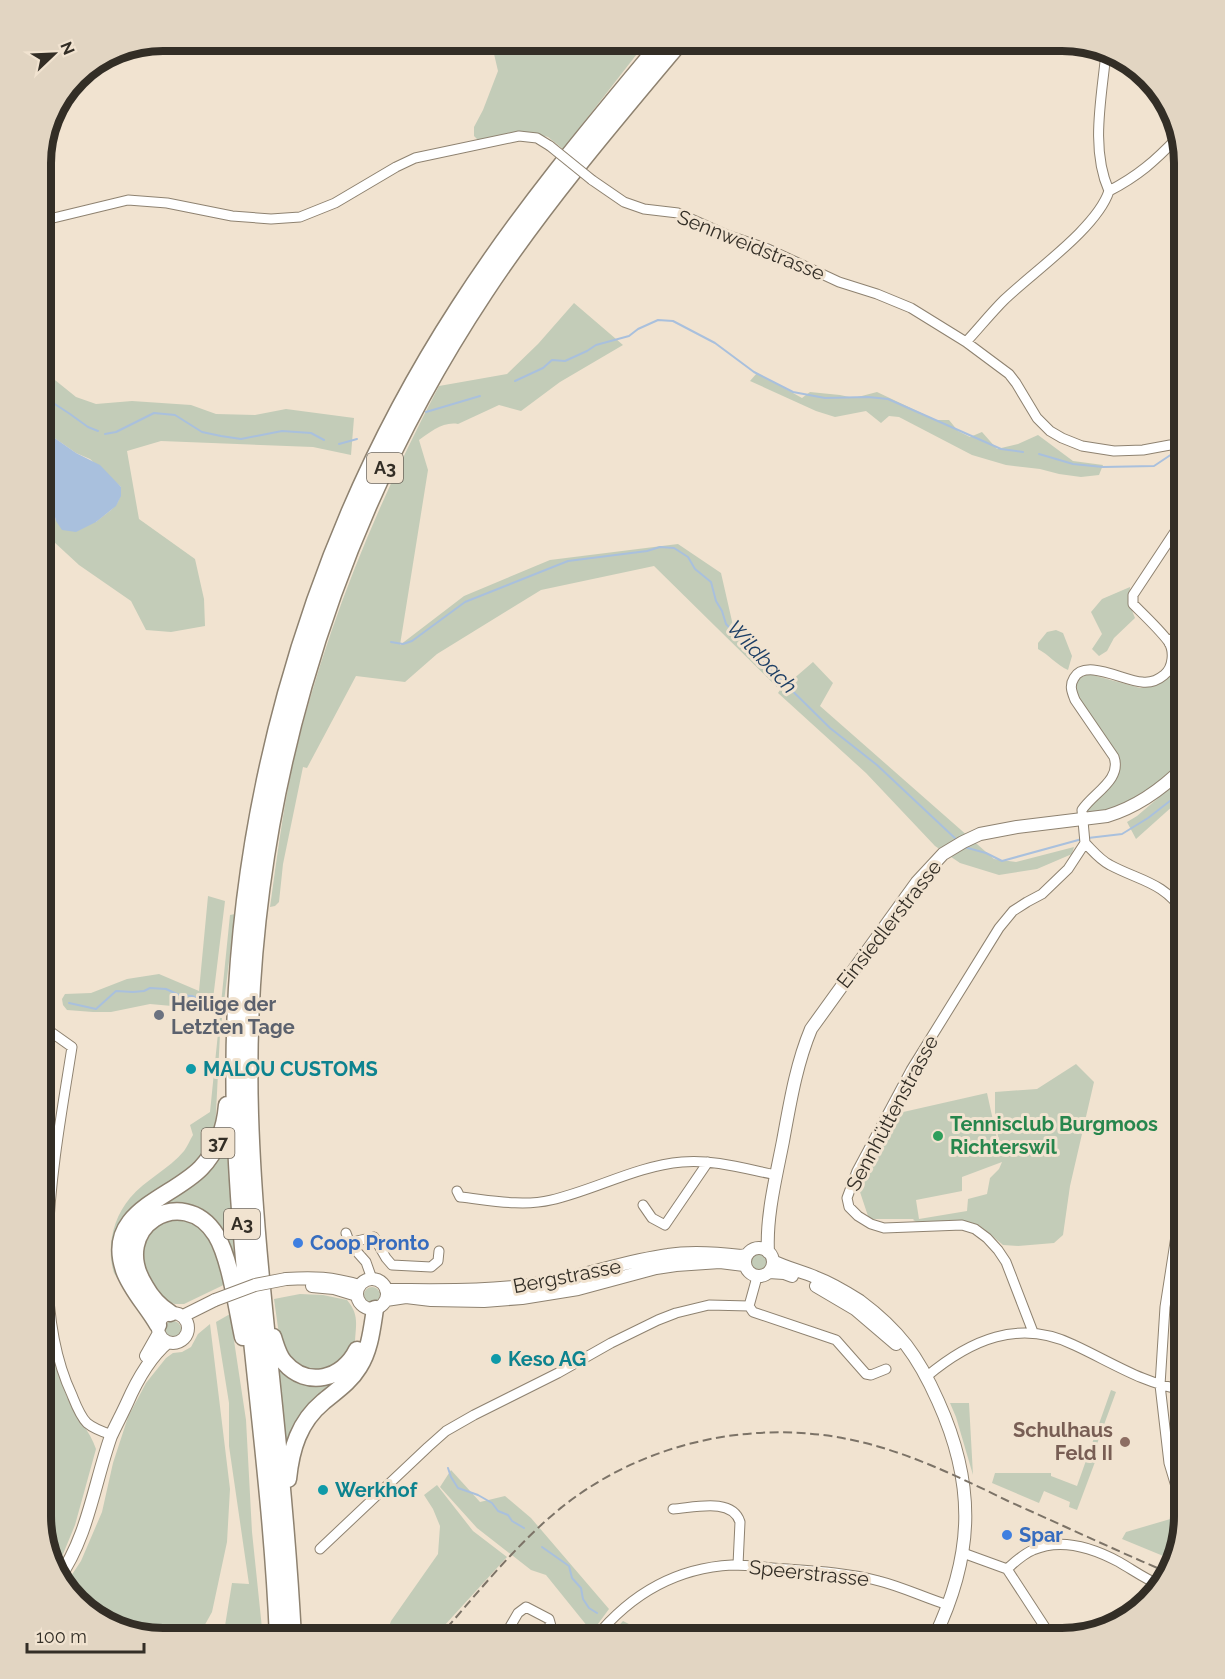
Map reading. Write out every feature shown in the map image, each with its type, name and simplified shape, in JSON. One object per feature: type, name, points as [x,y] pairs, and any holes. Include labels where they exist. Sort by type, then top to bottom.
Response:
[{"type":"highway","name":"A3","points":[[277,1628],[272,1530],[244,1254],[235,1086],[235,1026],[243,918],[265,775],[300,644],[320,587],[354,501],[403,400],[436,342],[479,276],[542,189],[655,51]]},
{"type":"highway","name":"A3","points":[[291,1628],[285,1513],[254,1194],[249,1112],[249,1048],[252,968],[259,904],[274,807],[293,719],[314,646],[351,545],[372,496],[418,403],[487,289],[543,211],[673,51]]},
{"type":"highway","name":"37","points":[[171,1326],[126,1275],[122,1258],[123,1239],[128,1225],[140,1211],[197,1171],[217,1145],[226,1113],[235,1026]]},
{"type":"highway","points":[[171,1326],[143,1283],[137,1269],[134,1251],[139,1236],[152,1220],[167,1213],[185,1212],[204,1220],[217,1236],[221,1246],[233,1289],[261,1420]]},
{"type":"highway","points":[[264,1305],[276,1347],[284,1362],[298,1374],[319,1378],[337,1373],[352,1360],[360,1341],[371,1298]]},
{"type":"highway","points":[[285,1513],[290,1459],[298,1433],[314,1410],[348,1381],[359,1368],[367,1349],[371,1298]]},
{"type":"main road","name":"Einsiedlerstrasse","points":[[770,1261],[768,1237],[770,1208],[795,1080],[805,1043],[811,1029],[917,882],[943,854],[980,834],[997,830],[1083,825],[1139,803],[1174,776]]},
{"type":"main road","name":"Einsiedlerstrasse","points":[[748,1256],[770,1208]]},
{"type":"main road","name":"Bergstrasse","points":[[65,1570],[78,1543],[112,1435],[142,1373],[159,1349],[171,1326],[255,1285],[323,1278],[335,1279],[371,1298],[406,1297],[472,1301],[522,1298],[578,1288],[666,1267],[720,1262],[748,1256],[762,1248],[770,1261],[784,1273],[817,1286],[855,1309],[895,1342],[917,1370],[927,1377],[948,1424],[959,1458],[964,1496],[963,1553],[957,1579],[938,1628]]},
{"type":"main road","points":[[748,1256],[748,1272],[757,1277],[763,1276],[770,1261]]},
{"type":"main road","points":[[372,1279],[381,1282],[371,1298],[367,1280],[372,1279]]},
{"type":"street","points":[[966,342],[1004,301],[1098,213],[1106,200],[1109,191],[1102,169],[1098,134],[1105,60]]},
{"type":"street","name":"Sennweidstrasse","points":[[51,218],[135,200],[167,203],[232,216],[271,219],[300,217],[335,203],[415,158],[519,136],[537,138],[624,202],[644,210],[678,213],[727,235],[768,249],[839,282],[911,308],[966,342],[1009,374],[1037,418],[1050,431],[1062,438],[1083,446],[1114,450],[1143,450],[1174,446]]},
{"type":"street","points":[[1109,191],[1131,180],[1159,158],[1172,144]]},
{"type":"street","points":[[1174,534],[1133,596],[1133,604],[1169,643],[1172,662],[1167,673],[1161,678],[1143,683],[1091,669],[1076,674],[1071,683],[1075,700],[1114,757],[1117,765],[1109,781],[1082,810],[1085,843],[1108,865],[1163,889],[1174,898]]},
{"type":"street","points":[[1169,643],[1174,637]]},
{"type":"street","name":"Sennhüttenstrasse","points":[[1033,1332],[1005,1262],[998,1250],[975,1229],[962,1226],[884,1228],[871,1224],[858,1216],[849,1207],[847,1198],[857,1171],[911,1070],[999,928],[1012,911],[1042,894],[1057,881],[1085,843]]},
{"type":"street","points":[[51,1032],[72,1047],[51,1204]]},
{"type":"street","points":[[457,1191],[460,1197],[520,1203],[549,1201],[654,1167],[684,1161],[708,1162],[776,1174]]},
{"type":"street","points":[[642,1205],[652,1218],[665,1225],[708,1162]]},
{"type":"street","points":[[346,1233],[350,1244],[366,1262],[372,1279]]},
{"type":"street","points":[[350,1244],[374,1237],[392,1265],[431,1267],[438,1261],[439,1251]]},
{"type":"street","points":[[1174,1249],[1165,1307],[1160,1385],[1169,1463],[1174,1479]]},
{"type":"street","points":[[757,1277],[749,1306],[753,1312],[836,1340],[866,1374],[871,1375],[886,1369]]},
{"type":"street","points":[[320,1549],[446,1431],[474,1415],[558,1373],[611,1342],[658,1320],[709,1305],[749,1306]]},
{"type":"street","points":[[51,1328],[68,1387],[83,1419],[89,1425],[112,1435]]},
{"type":"street","points":[[927,1377],[964,1350],[1001,1335],[1033,1332],[1073,1345],[1127,1372],[1160,1385],[1174,1388]]},
{"type":"street","name":"Speerstrasse","points":[[674,1509],[720,1505],[738,1517],[740,1522],[738,1565]]},
{"type":"street","points":[[1007,1569],[1020,1557],[1034,1549],[1062,1544],[1077,1545],[1118,1562],[1152,1582]]},
{"type":"street","points":[[963,1553],[1007,1569],[1045,1628]]},
{"type":"street","name":"Speerstrasse","points":[[604,1628],[625,1606],[652,1587],[690,1572],[738,1565],[878,1580],[948,1605]]},
{"type":"street","points":[[509,1628],[518,1613],[526,1607],[549,1618],[549,1628]]},
{"type":"green space","points":[[493,51],[639,51],[563,149],[548,137],[536,134],[478,140],[474,136],[474,127],[498,71]]},
{"type":"green space","points":[[574,303],[623,345],[560,382],[521,411],[499,405],[458,424],[442,426],[419,440],[428,470],[400,645],[464,596],[550,560],[678,544],[721,573],[734,630],[784,687],[813,662],[833,683],[820,706],[994,859],[1016,862],[1074,847],[1072,854],[1037,869],[999,875],[960,863],[935,846],[866,773],[778,693],[780,690],[654,566],[541,590],[437,654],[405,682],[356,676],[307,768],[303,767],[283,864],[279,902],[270,907],[290,777],[321,662],[355,568],[416,431],[439,386],[507,374],[538,344]]},
{"type":"green space","points":[[757,373],[802,398],[810,392],[854,398],[877,392],[936,420],[949,420],[958,431],[970,437],[982,432],[997,449],[1018,444],[1038,435],[1073,461],[1103,465],[1099,475],[1081,477],[1006,465],[972,455],[899,417],[889,416],[881,423],[866,411],[835,417],[816,411],[750,381]]},
{"type":"green space","points":[[51,377],[76,397],[96,404],[132,401],[191,405],[216,414],[255,415],[286,409],[354,418],[351,455],[313,447],[161,441],[127,451],[139,519],[195,559],[204,599],[205,626],[171,632],[146,630],[131,601],[79,565],[51,538],[51,501],[56,521],[96,522],[119,500],[121,487],[90,459],[76,453],[51,436]]},
{"type":"green space","points":[[1130,587],[1129,603],[1135,618],[1114,638],[1107,651],[1099,656],[1092,649],[1102,634],[1091,612],[1102,599]]},
{"type":"green space","points":[[1056,630],[1063,633],[1072,656],[1068,670],[1038,649],[1038,643],[1047,632]]},
{"type":"green space","points":[[1173,654],[1174,772],[1137,802],[1084,816],[1088,807],[1118,775],[1121,764],[1076,699],[1076,679],[1089,674],[1140,688],[1158,684],[1169,674]]},
{"type":"green space","points":[[1174,785],[1174,805],[1136,839],[1127,822]]},
{"type":"green space","points":[[208,896],[225,901],[212,1007],[150,1004],[111,1012],[93,1012],[67,1010],[63,1005],[62,999],[65,994],[91,993],[127,979],[159,974],[199,991]]},
{"type":"green space","points":[[235,914],[220,1034],[215,1132],[200,1163],[131,1213],[145,1315],[138,1311],[114,1273],[111,1244],[115,1224],[130,1198],[184,1151],[193,1135],[190,1125],[210,1112],[230,915]]},
{"type":"green space","points":[[1076,1064],[1094,1082],[1070,1186],[1063,1235],[1054,1243],[1003,1245],[979,1225],[968,1222],[869,1219],[856,1180],[890,1115],[987,1093],[1000,1152],[995,1114],[995,1092],[1037,1089]],"holes":[[[1002,1162],[990,1178],[987,1194],[968,1199],[967,1211],[919,1219],[916,1200],[962,1191],[962,1177]]]},
{"type":"green space","points":[[222,1150],[227,1151],[236,1279],[184,1304],[166,1301],[157,1293],[141,1258],[147,1212],[162,1201],[195,1185],[207,1174]]},
{"type":"green space","points":[[759,1253],[765,1256],[768,1262],[765,1268],[759,1271],[753,1268],[750,1262],[753,1256]]},
{"type":"green space","points":[[372,1287],[378,1289],[380,1295],[378,1301],[372,1303],[366,1301],[364,1295],[366,1289]]},
{"type":"green space","points":[[300,1294],[323,1295],[347,1300],[355,1315],[355,1341],[364,1346],[286,1445],[277,1361],[280,1342],[274,1299]]},
{"type":"green space","points":[[230,1314],[246,1420],[252,1532],[262,1628],[225,1628],[232,1583],[249,1584],[229,1446],[229,1403],[216,1322]]},
{"type":"green space","points":[[51,1319],[54,1349],[63,1385],[69,1401],[96,1449],[75,1525],[61,1560],[55,1545],[51,1516]]},
{"type":"green space","points":[[173,1321],[179,1323],[181,1329],[179,1335],[173,1337],[167,1335],[165,1329],[167,1323]]},
{"type":"green space","points":[[210,1324],[230,1489],[227,1542],[212,1612],[203,1628],[141,1626],[101,1609],[79,1590],[70,1578],[81,1561],[102,1512],[113,1463],[128,1417],[146,1383],[166,1358],[191,1347],[198,1334]]},
{"type":"green space","points":[[1111,1390],[1116,1392],[1094,1452],[1098,1454],[1077,1510],[1069,1507],[1070,1502],[1044,1491],[1039,1503],[992,1483],[995,1473],[1051,1473],[1051,1476],[1077,1486]]},
{"type":"green space","points":[[950,1403],[969,1403],[973,1475],[956,1417]]},
{"type":"green space","points":[[451,1470],[480,1502],[505,1496],[531,1518],[609,1609],[595,1628],[589,1628],[546,1575],[531,1570],[477,1528],[440,1487]]},
{"type":"green space","points":[[437,1485],[473,1531],[507,1557],[442,1628],[389,1628],[391,1621],[438,1554],[440,1526],[424,1495]]},
{"type":"green space","points":[[1174,1518],[1166,1557],[1122,1539],[1126,1532]]},
{"type":"green space","points":[[623,1621],[637,1628],[616,1628]]},
{"type":"water","points":[[51,436],[76,453],[100,465],[121,487],[121,496],[116,506],[96,522],[76,532],[62,530],[56,521],[51,501]]},
{"type":"waterway","points":[[515,381],[543,368],[552,360],[565,361],[596,345],[629,336],[658,320],[673,321],[715,343],[754,372],[793,392],[825,398],[888,399],[1001,449],[1023,452]]},
{"type":"waterway","points":[[426,412],[480,396]]},
{"type":"waterway","points":[[51,402],[88,427],[98,431]]},
{"type":"waterway","points":[[105,434],[116,432],[154,413],[175,415],[202,432],[221,436],[241,439],[282,431],[311,433],[324,440]]},
{"type":"waterway","points":[[339,444],[357,439]]},
{"type":"waterway","points":[[1039,454],[1073,464],[1103,467],[1154,466],[1172,454]]},
{"type":"waterway","name":"Wildbach","points":[[391,642],[403,644],[412,641],[465,602],[568,561],[647,551],[660,547],[674,548],[688,557],[695,569],[711,582],[726,624],[743,642],[830,728],[877,765],[958,841]]},
{"type":"waterway","points":[[1088,838],[1122,834],[1174,798]]},
{"type":"waterway","name":"Wildbach","points":[[964,847],[986,853],[1002,861],[1082,839]]},
{"type":"waterway","points":[[69,1003],[96,1009],[116,991],[133,992],[150,988],[166,989],[179,995],[192,996],[201,1000],[211,999]]},
{"type":"waterway","points":[[448,1468],[458,1488],[492,1503],[498,1511],[508,1515],[512,1521],[524,1528]]},
{"type":"waterway","points":[[542,1547],[569,1566],[572,1578],[581,1588],[583,1599],[589,1608],[597,1613]]},
{"type":"railway","points":[[447,1628],[528,1537],[562,1507],[594,1484],[629,1465],[666,1451],[704,1440],[743,1434],[783,1432],[822,1435],[861,1442],[899,1453],[954,1475],[1160,1569]]},
{"type":"place","name":"Heilige der Letzten Tage","points":[[159,1015]]},
{"type":"place","name":"MALOU CUSTOMS","points":[[191,1069]]},
{"type":"place","name":"Tennisclub Burgmoos Richterswil","points":[[938,1136]]},
{"type":"place","name":"Coop Pronto","points":[[298,1243]]},
{"type":"place","name":"Keso AG","points":[[496,1359]]},
{"type":"place","name":"Schulhaus Feld II","points":[[1125,1442]]},
{"type":"place","name":"Werkhof","points":[[323,1490]]},
{"type":"place","name":"Spar","points":[[1007,1535]]}]
